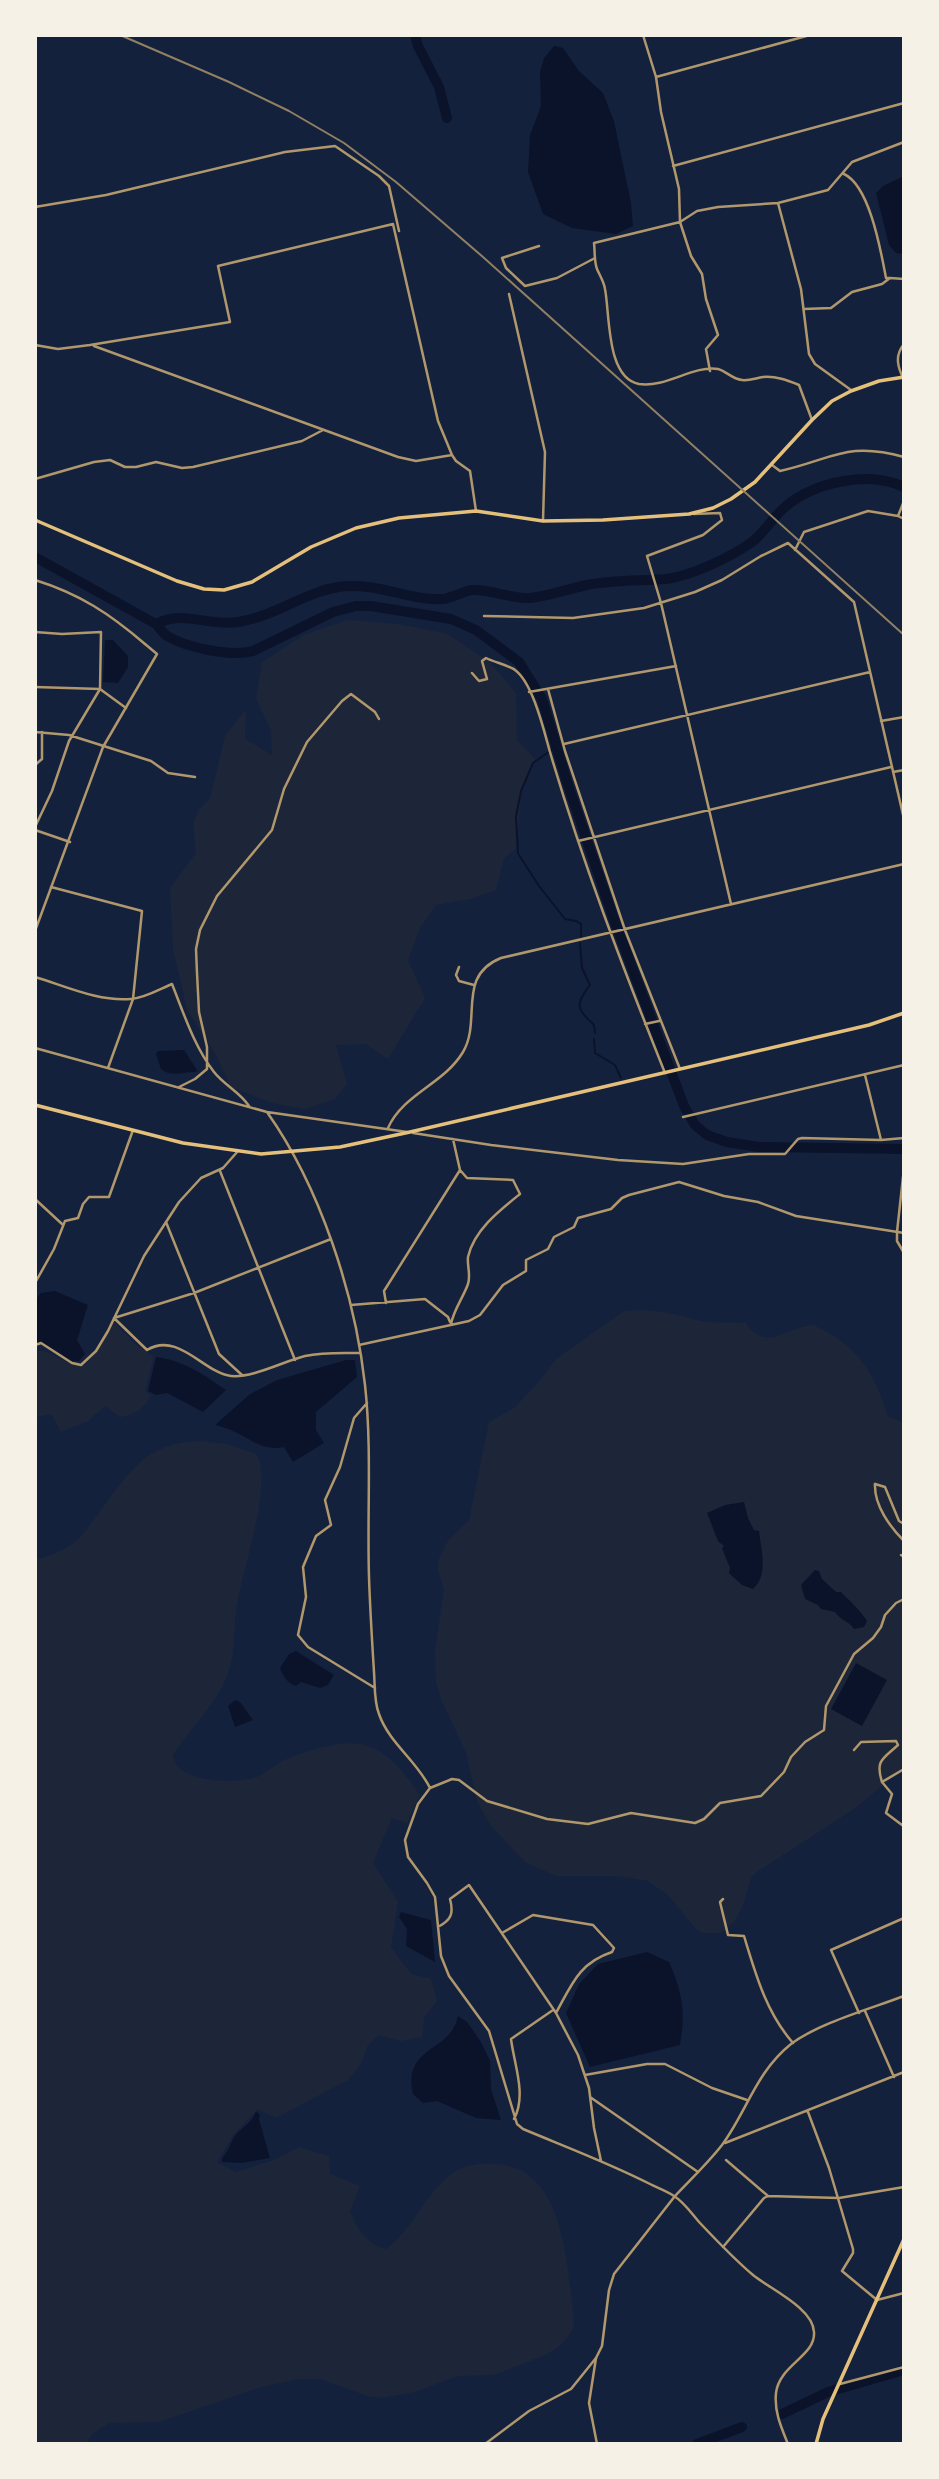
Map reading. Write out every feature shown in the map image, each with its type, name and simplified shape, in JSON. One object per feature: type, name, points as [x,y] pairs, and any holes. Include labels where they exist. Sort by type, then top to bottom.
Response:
[{"type":"main road","points":[[35,520],[177,581],[204,589],[224,590],[252,582],[311,547],[355,528],[399,518],[476,512],[543,521],[603,520],[689,514],[713,508],[755,482],[832,401],[851,391],[879,382],[904,378]]},
{"type":"main road","points":[[35,1105],[183,1143],[238,1152],[294,1153],[340,1147],[410,1132],[869,1025],[904,1013]]},
{"type":"main road","points":[[816,2444],[837,2385],[904,2239]]},
{"type":"street","points":[[643,35],[656,77],[660,112],[679,189],[680,222],[691,256],[702,274],[706,299],[718,335],[706,349],[710,371]]},
{"type":"street","points":[[656,77],[810,35]]},
{"type":"street","points":[[673,166],[904,103]]},
{"type":"street","points":[[812,420],[799,385],[782,378],[743,380],[729,377],[718,369],[693,371],[666,382],[648,384],[628,379],[620,370],[608,327],[605,288],[596,266],[594,243],[680,222],[697,211],[778,203],[828,190],[852,162],[904,142]]},
{"type":"street","points":[[35,207],[106,195],[285,152],[335,146],[389,186],[399,230]]},
{"type":"street","points":[[842,175],[848,175],[862,194],[880,248],[886,278],[904,279]]},
{"type":"street","points":[[778,203],[804,309],[809,354],[815,364],[851,391]]},
{"type":"street","points":[[35,345],[58,349],[230,322],[218,266],[393,225],[438,421],[452,455],[470,471],[476,512]]},
{"type":"street","points":[[539,246],[502,258],[506,268],[525,286],[557,278],[595,258]]},
{"type":"street","points":[[804,309],[831,308],[852,292],[882,284],[890,278]]},
{"type":"street","points":[[509,294],[544,452],[543,521]]},
{"type":"street","points":[[904,344],[899,350],[897,360],[904,378]]},
{"type":"street","points":[[90,345],[407,459],[416,461],[452,455]]},
{"type":"street","points":[[35,479],[110,460],[125,467],[156,462],[183,468],[193,467],[302,441],[323,430]]},
{"type":"street","points":[[772,466],[780,471],[827,456],[861,449],[881,450],[904,457]]},
{"type":"street","points":[[899,515],[904,501]]},
{"type":"street","points":[[795,550],[804,532],[868,510],[899,515],[904,519]]},
{"type":"street","points":[[689,514],[720,513],[722,520],[703,535],[647,556],[661,602],[731,904]]},
{"type":"street","points":[[484,616],[581,617],[661,602],[722,580],[788,543],[854,602],[904,820]]},
{"type":"street","points":[[35,580],[61,588],[98,607],[157,654],[103,747],[35,931]]},
{"type":"street","points":[[35,632],[101,632],[100,689],[72,736],[35,828],[70,842]]},
{"type":"street","points":[[472,673],[479,681],[487,679],[482,661],[486,658],[514,669],[529,692],[543,723],[549,751],[578,841],[665,1073]]},
{"type":"street","points":[[529,692],[676,666]]},
{"type":"street","points":[[564,744],[870,672]]},
{"type":"street","points":[[35,687],[100,689],[127,708]]},
{"type":"street","points":[[547,689],[625,930],[680,1070]]},
{"type":"street","points":[[179,1087],[207,1069],[207,1047],[199,1012],[196,949],[206,916],[226,885],[272,830],[280,799],[302,751],[327,717],[351,694],[379,719]]},
{"type":"street","points":[[881,721],[904,717]]},
{"type":"street","points":[[35,765],[42,759],[42,731]]},
{"type":"street","points":[[35,732],[72,736],[151,761],[168,774],[195,777]]},
{"type":"street","points":[[578,841],[892,767]]},
{"type":"street","points":[[893,772],[904,770]]},
{"type":"street","points":[[388,1129],[402,1107],[438,1081],[463,1052],[467,1044],[474,985],[489,963],[904,864]]},
{"type":"street","points":[[51,887],[142,911],[133,999],[108,1068]]},
{"type":"street","points":[[459,967],[456,975],[459,981],[474,985]]},
{"type":"street","points":[[35,977],[99,996],[133,999],[172,984],[187,1021],[215,1074],[249,1106]]},
{"type":"street","points":[[645,1024],[660,1020]]},
{"type":"street","points":[[35,1048],[267,1112],[597,1158],[682,1164],[749,1154],[785,1154],[802,1138],[904,1138]]},
{"type":"street","points":[[683,1117],[904,1065]]},
{"type":"street","points":[[865,1074],[881,1140]]},
{"type":"street","points":[[267,1112],[294,1153],[331,1239],[351,1305],[367,1403],[367,1529],[378,1712],[386,1730],[424,1775],[430,1788]]},
{"type":"street","points":[[35,1283],[54,1249],[62,1224],[78,1217],[89,1197],[109,1197],[133,1130]]},
{"type":"street","points":[[451,1325],[456,1307],[468,1284],[468,1255],[472,1246],[479,1233],[499,1211],[520,1195],[513,1180],[467,1178],[460,1170],[453,1139]]},
{"type":"street","points":[[35,1345],[41,1343],[72,1363],[81,1365],[96,1351],[144,1256],[179,1202],[201,1178],[223,1168],[238,1152]]},
{"type":"street","points":[[904,1168],[897,1232],[897,1241],[904,1253]]},
{"type":"street","points":[[219,1170],[223,1173],[295,1360]]},
{"type":"street","points":[[386,1303],[384,1292],[460,1170]]},
{"type":"street","points":[[359,1345],[451,1325],[480,1315],[503,1285],[526,1271],[526,1260],[548,1249],[554,1237],[574,1227],[578,1218],[611,1209],[622,1198],[654,1190],[671,1182],[758,1202],[796,1216],[904,1233]]},
{"type":"street","points":[[35,1199],[62,1224]]},
{"type":"street","points":[[166,1222],[219,1354],[242,1375]]},
{"type":"street","points":[[114,1318],[194,1293],[331,1239]]},
{"type":"street","points":[[351,1305],[425,1300],[449,1318],[451,1325]]},
{"type":"street","points":[[114,1318],[147,1350],[156,1345],[173,1346],[229,1376],[337,1352],[360,1353]]},
{"type":"street","points":[[367,1403],[354,1418],[340,1467],[326,1500],[331,1525],[316,1535],[303,1567],[306,1597],[298,1635],[308,1647],[375,1688]]},
{"type":"street","points":[[904,1524],[899,1521],[885,1487],[875,1485],[886,1519],[904,1541]]},
{"type":"street","points":[[788,2444],[778,2417],[776,2392],[787,2368],[813,2342],[814,2330],[802,2309],[754,2275],[723,2247],[675,2196],[523,2129],[514,2119],[489,2031],[449,1976],[442,1956],[435,1897],[408,1857],[405,1840],[418,1804],[430,1788],[444,1781],[459,1780],[487,1801],[547,1819],[588,1824],[631,1813],[699,1823],[720,1803],[761,1796],[785,1772],[791,1757],[805,1742],[824,1730],[826,1706],[854,1654],[873,1638],[885,1615],[904,1599]]},
{"type":"street","points":[[854,1750],[861,1742],[896,1741],[898,1745],[883,1756],[878,1770],[882,1782],[892,1794],[886,1813],[902,1825],[904,1823]]},
{"type":"street","points":[[882,1782],[904,1769]]},
{"type":"street","points":[[438,1927],[451,1917],[453,1912],[450,1899],[469,1885],[555,2011],[585,2075],[601,2162]]},
{"type":"street","points":[[723,1899],[720,1902],[728,1935],[744,1936],[765,2001],[783,2032],[793,2043]]},
{"type":"street","points":[[502,1933],[533,1915],[593,1925],[614,1948],[612,1952],[594,1958],[583,1969],[569,1986],[555,2011],[511,2039],[519,2088],[519,2106],[514,2119]]},
{"type":"street","points":[[859,2014],[831,1950],[904,1918]]},
{"type":"street","points":[[485,2444],[529,2411],[571,2389],[596,2358],[602,2346],[609,2290],[614,2274],[675,2196],[723,2143],[747,2100],[775,2059],[793,2043],[814,2031],[904,1996]]},
{"type":"street","points":[[865,2011],[894,2077]]},
{"type":"street","points":[[585,2075],[665,2063],[712,2088],[747,2100]]},
{"type":"street","points":[[723,2143],[904,2073]]},
{"type":"street","points":[[590,2097],[698,2172]]},
{"type":"street","points":[[808,2112],[839,2198],[853,2249],[842,2271],[877,2300],[904,2293]]},
{"type":"street","points":[[726,2160],[768,2196]]},
{"type":"street","points":[[723,2247],[764,2197],[839,2198],[904,2187]]},
{"type":"street","points":[[596,2358],[589,2403],[597,2444]]},
{"type":"street","points":[[837,2385],[904,2367]]},
{"type":"shaded area","points":[[554,46],[563,48],[579,71],[603,93],[614,121],[631,203],[633,226],[616,234],[572,228],[543,214],[528,172],[530,135],[541,106],[540,72],[544,58]]},
{"type":"shaded area","points":[[904,176],[904,254],[896,253],[889,245],[876,193],[883,186]]},
{"type":"shaded area","points":[[347,620],[398,624],[448,634],[491,663],[516,693],[517,740],[535,759],[522,788],[516,849],[504,858],[496,890],[470,899],[436,905],[420,928],[408,960],[425,998],[388,1059],[366,1044],[336,1045],[347,1084],[335,1099],[305,1109],[272,1103],[231,1087],[215,1053],[187,1010],[173,949],[170,888],[196,853],[193,823],[200,808],[210,799],[225,736],[246,709],[245,739],[272,755],[271,730],[256,699],[262,662],[304,635]]},
{"type":"shaded area","points":[[105,640],[113,640],[128,656],[128,667],[118,683],[103,682]]},
{"type":"shaded area","points":[[184,1050],[196,1072],[174,1074],[161,1069],[156,1054],[158,1051]]},
{"type":"shaded area","points":[[55,1291],[88,1305],[77,1340],[85,1354],[79,1361],[70,1361],[40,1342],[35,1343],[35,1300],[41,1293]]},
{"type":"shaded area","points":[[645,1310],[703,1321],[746,1323],[753,1332],[768,1337],[813,1325],[842,1341],[853,1351],[870,1373],[888,1416],[904,1423],[904,1768],[854,1809],[754,1874],[735,1921],[721,1933],[702,1933],[696,1929],[668,1895],[648,1881],[618,1876],[556,1876],[525,1862],[491,1826],[477,1802],[466,1752],[442,1702],[436,1682],[435,1651],[444,1590],[438,1561],[449,1539],[469,1520],[489,1422],[514,1408],[556,1359],[624,1311]]},
{"type":"shaded area","points":[[113,1321],[135,1344],[154,1357],[145,1391],[151,1395],[142,1408],[120,1417],[105,1406],[88,1421],[61,1432],[51,1414],[35,1417],[35,1350],[48,1352],[70,1364],[83,1366],[97,1352]]},
{"type":"shaded area","points":[[156,1357],[184,1365],[226,1390],[203,1412],[167,1393],[156,1395],[148,1391]]},
{"type":"shaded area","points":[[346,1360],[355,1360],[357,1377],[316,1412],[316,1430],[324,1443],[293,1462],[284,1447],[265,1446],[215,1425],[250,1394],[277,1380]]},
{"type":"shaded area","points":[[201,1441],[227,1444],[256,1454],[261,1467],[261,1485],[259,1507],[238,1597],[230,1668],[216,1698],[173,1756],[177,1765],[186,1772],[197,1777],[224,1781],[249,1779],[295,1756],[318,1748],[351,1743],[379,1751],[395,1764],[420,1795],[407,1823],[392,1818],[373,1863],[398,1902],[391,1947],[411,1974],[431,1979],[437,2001],[424,2018],[422,2037],[401,2041],[379,2035],[368,2045],[362,2062],[348,2080],[276,2118],[258,2109],[234,2134],[217,2162],[236,2172],[274,2160],[299,2147],[329,2156],[330,2174],[360,2186],[350,2211],[359,2229],[368,2240],[386,2249],[404,2232],[432,2193],[454,2172],[483,2164],[518,2169],[536,2182],[549,2201],[558,2224],[569,2275],[573,2330],[560,2346],[548,2354],[494,2375],[458,2376],[415,2392],[380,2398],[320,2379],[299,2379],[261,2387],[159,2422],[109,2423],[92,2434],[87,2444],[35,2444],[35,1560],[56,1553],[75,1542],[128,1475],[150,1455],[181,1443]]},
{"type":"shaded area","points":[[744,1502],[754,1530],[759,1531],[762,1554],[761,1576],[753,1589],[742,1585],[729,1573],[730,1568],[722,1548],[724,1546],[718,1541],[707,1513],[725,1505]]},
{"type":"shaded area","points":[[815,1570],[819,1571],[822,1579],[836,1592],[841,1592],[859,1610],[867,1621],[864,1627],[854,1629],[835,1612],[821,1609],[805,1599],[801,1585]]},
{"type":"shaded area","points":[[296,1651],[334,1675],[328,1685],[320,1688],[301,1682],[296,1686],[288,1681],[280,1668],[289,1654]]},
{"type":"shaded area","points":[[856,1663],[887,1680],[862,1726],[831,1709]]},
{"type":"shaded area","points":[[235,1700],[240,1702],[253,1720],[235,1727],[228,1706]]},
{"type":"shaded area","points":[[401,1912],[431,1920],[435,1962],[406,1946],[407,1929],[399,1917]]},
{"type":"shaded area","points":[[647,1952],[669,1962],[677,1982],[683,2012],[680,2045],[590,2067],[566,2013],[579,1984],[598,1964]]},
{"type":"shaded area","points":[[458,2016],[467,2022],[490,2061],[491,2089],[501,2120],[476,2118],[437,2101],[423,2103],[413,2094],[411,2078],[414,2066],[454,2028]]},
{"type":"shaded area","points":[[256,2111],[260,2115],[270,2158],[241,2163],[222,2162],[234,2137],[252,2119]]},
{"type":"waterway","points":[[415,35],[439,87],[447,118]]},
{"type":"waterway","points":[[156,624],[176,618],[238,622],[338,587],[366,587],[429,599],[446,599],[472,590],[530,598],[597,583],[666,579],[699,570],[743,548],[757,538],[785,507],[797,498],[826,485],[875,479],[904,487]]},
{"type":"waterway","points":[[35,557],[156,624],[167,636],[210,650],[233,653],[253,651],[333,612],[356,606],[451,619],[476,630],[519,662],[542,699],[613,917],[684,1106],[695,1125],[707,1135],[727,1142],[759,1147],[904,1149]]},
{"type":"waterway","points":[[518,853],[516,817],[521,791],[533,763],[557,746]]},
{"type":"waterway","points":[[519,855],[565,919],[581,924],[581,937]]},
{"type":"waterway","points":[[580,943],[582,968],[590,985],[580,1006],[594,1025],[595,1033]]},
{"type":"waterway","points":[[594,1039],[595,1053],[615,1065],[621,1078]]},
{"type":"waterway","points":[[782,2414],[828,2392],[904,2370]]},
{"type":"waterway","points":[[697,2444],[742,2427]]},
{"type":"railway","points":[[120,35],[289,111],[344,143],[396,182],[904,635]]}]
